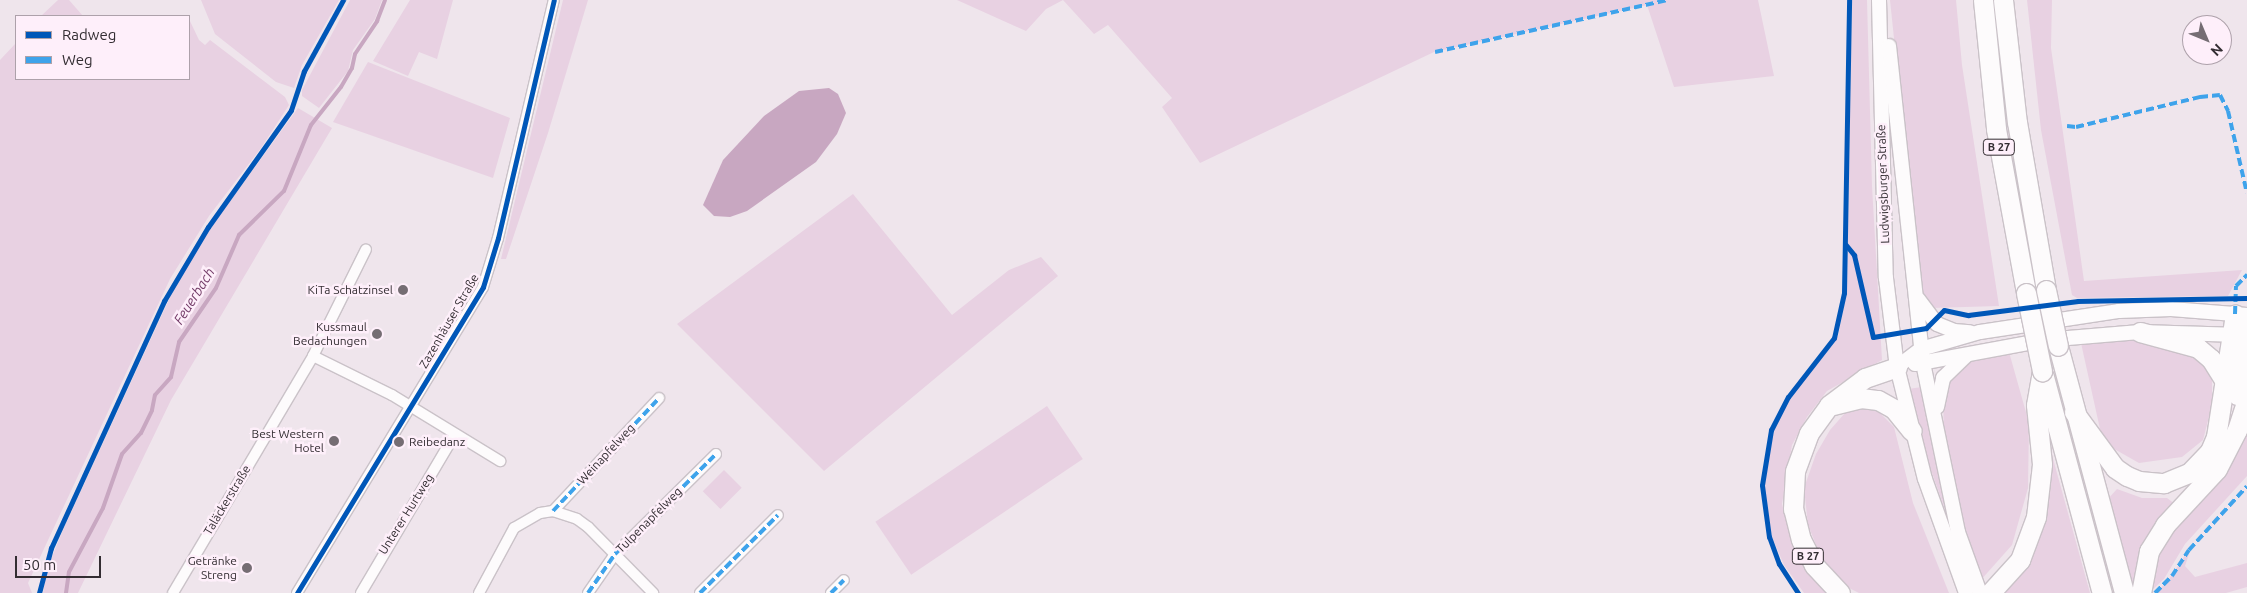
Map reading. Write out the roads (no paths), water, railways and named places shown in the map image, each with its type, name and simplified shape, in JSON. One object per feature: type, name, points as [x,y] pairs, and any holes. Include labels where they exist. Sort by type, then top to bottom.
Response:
[{"type":"highway","name":"B 27","points":[[1983,0],[1996,129],[2026,293],[2042,371],[2102,593]]},
{"type":"highway","name":"B 27","points":[[2003,0],[2017,122],[2046,290],[2074,412],[2124,593]]},
{"type":"highway","name":"B 27","points":[[2227,450],[2242,354],[2240,335],[2241,315]]},
{"type":"highway","points":[[2140,332],[2198,348],[2211,359],[2226,383]]},
{"type":"highway","name":"B 27","points":[[2074,412],[2115,468],[2139,481],[2164,483],[2189,473],[2210,451],[2221,419],[2226,383],[2240,335]]},
{"type":"highway","name":"B 27","points":[[1840,593],[1823,577],[1806,553],[1793,509],[1793,484],[1800,454],[1809,433],[1830,405],[1865,378],[1896,367]]},
{"type":"highway","name":"B 27","points":[[1989,591],[2020,560],[2036,517],[2042,464],[2036,405],[2042,371]]},
{"type":"highway","points":[[1830,405],[1861,398],[1878,400],[1894,410],[1912,431]]},
{"type":"highway","name":"B 27","points":[[2141,593],[2149,551],[2165,525],[2217,469],[2227,450],[2247,399]]},
{"type":"main road","name":"Ludwigsburger Straße","points":[[1879,0],[1886,278],[1896,367],[1930,496],[1966,593]]},
{"type":"main road","name":"Ludwigsburger Straße","points":[[1884,0],[1914,292],[1923,363],[1933,420],[1958,532],[1989,591]]},
{"type":"main road","points":[[1914,292],[1925,312],[1941,326],[1954,331],[1980,332]]},
{"type":"main road","points":[[1896,367],[1921,348],[1980,332],[2120,311],[2171,309],[2241,315]]},
{"type":"main road","points":[[1896,367],[2044,340],[2140,332],[2240,335]]},
{"type":"main road","points":[[1933,420],[1943,378],[1968,355]]},
{"type":"street","name":"Zazenhäuser Straße","points":[[297,593],[477,298],[489,268],[554,0]]},
{"type":"street","name":"Taläckerstraße","points":[[173,593],[313,356],[366,249]]},
{"type":"street","points":[[313,356],[411,407],[454,436],[500,461]]},
{"type":"street","name":"Weinapfelweg","points":[[553,511],[659,398]]},
{"type":"street","name":"Unterer Hurtweg","points":[[361,593],[454,436]]},
{"type":"street","name":"Tulpenapfelweg","points":[[588,593],[615,554],[716,454]]},
{"type":"street","points":[[479,593],[514,528],[540,513],[553,511],[578,519],[653,593]]},
{"type":"street","points":[[700,593],[778,516]]},
{"type":"street","points":[[831,593],[844,580]]},
{"type":"waterway","name":"Feuerbach","points":[[66,593],[69,572],[103,508],[122,454],[141,433],[152,410],[155,395],[171,377],[179,342],[216,288],[239,235],[284,191],[311,125],[341,87],[352,68],[355,54],[377,21],[385,0]]},
{"type":"place","name":"KiTa Schatzinsel","points":[[403,290]]},
{"type":"place","name":"Kussmaul Bedachungen","points":[[377,334]]},
{"type":"place","name":"Best Western Hotel","points":[[334,441]]},
{"type":"place","name":"Reibedanz","points":[[399,442]]},
{"type":"place","name":"Getränke Streng","points":[[247,568]]}]
